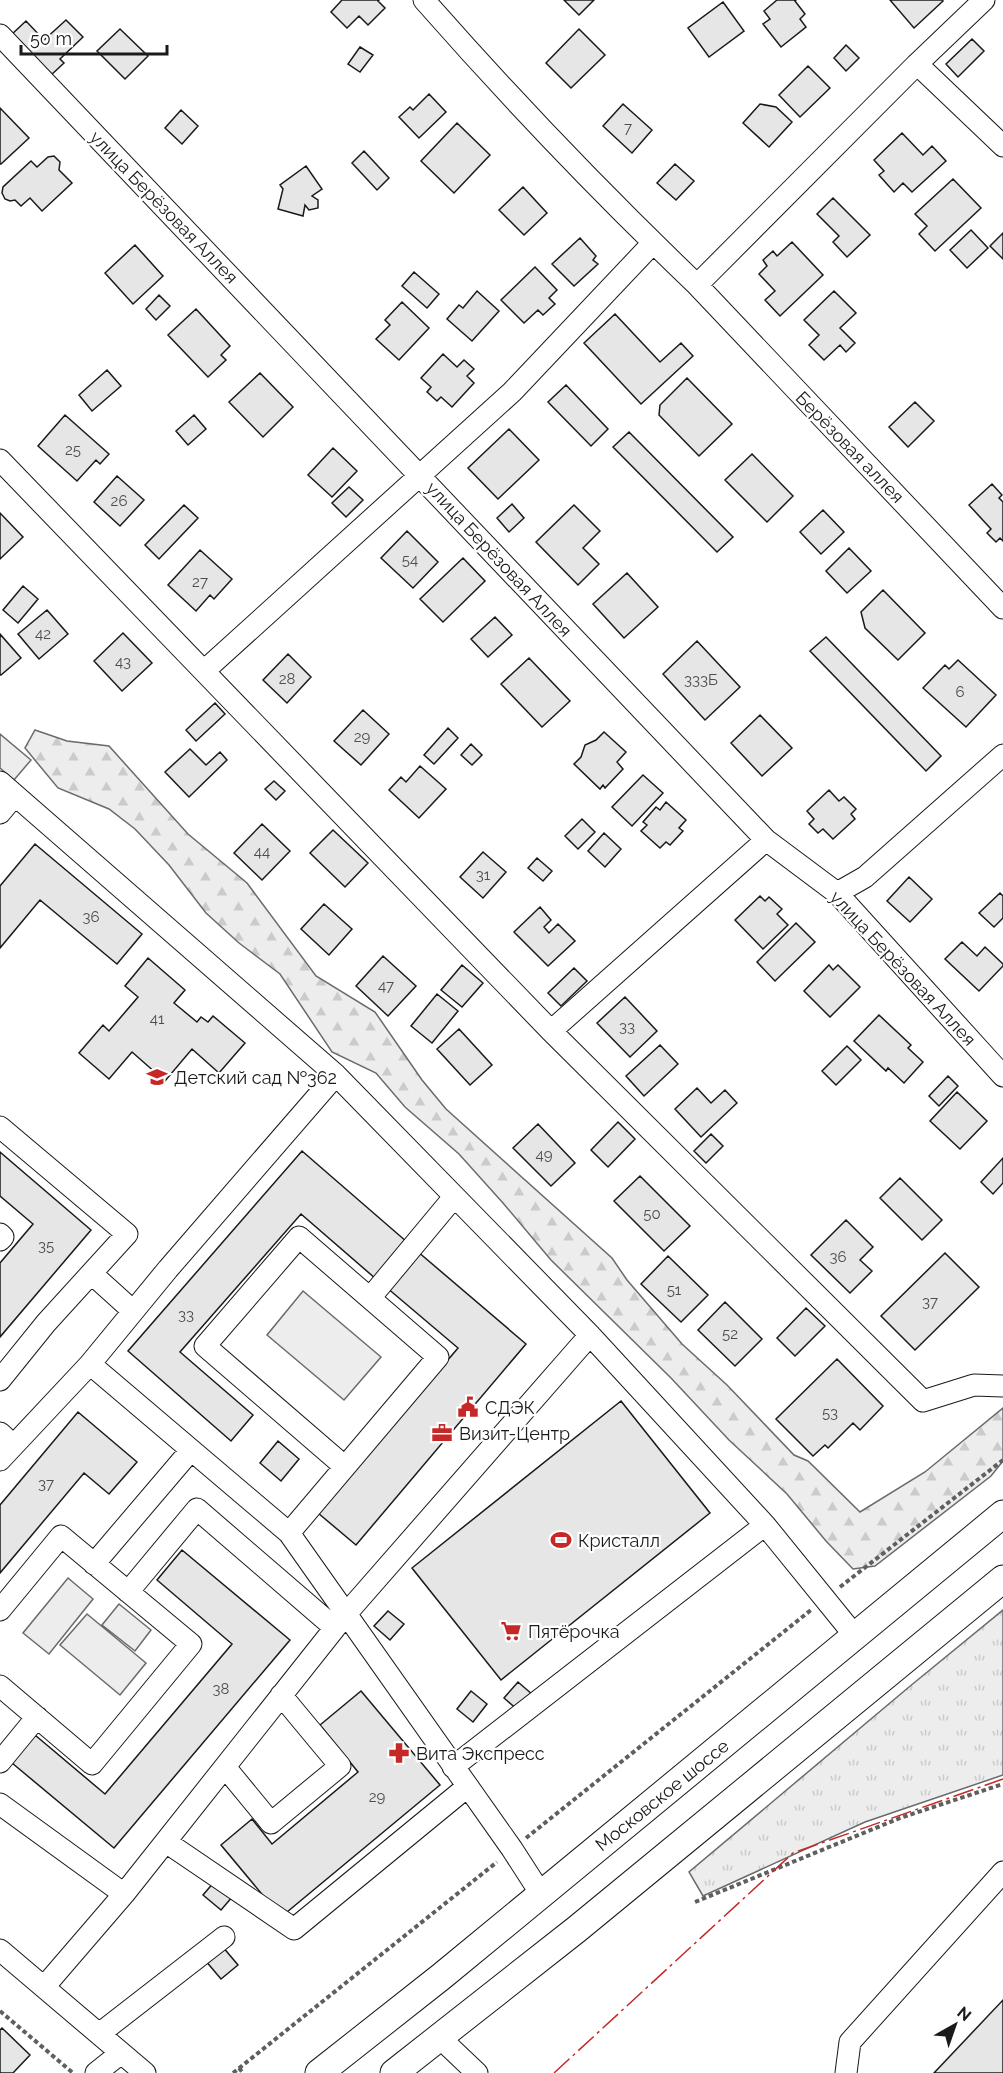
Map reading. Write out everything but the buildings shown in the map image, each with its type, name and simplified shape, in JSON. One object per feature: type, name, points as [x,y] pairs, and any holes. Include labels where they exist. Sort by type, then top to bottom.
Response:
[{"type":"main road","name":"Московское шоссе","points":[[319,2073],[442,1976],[1003,1514]]},
{"type":"main road","points":[[394,2073],[577,1929],[1003,1579]]},
{"type":"street","name":"Берёзовая аллея","points":[[424,0],[477,60],[653,243],[697,285],[1000,598]]},
{"type":"street","points":[[697,285],[984,0]]},
{"type":"street","name":"улица Берёзовая Аллея","points":[[0,35],[766,840],[837,893],[1003,1076]]},
{"type":"street","points":[[917,64],[1003,147]]},
{"type":"street","points":[[204,671],[512,392],[653,243]]},
{"type":"street","points":[[0,460],[551,1031],[923,1401],[974,1385],[1003,1386]]},
{"type":"street","points":[[837,893],[866,877],[1003,754]]},
{"type":"street","points":[[0,813],[8,789],[336,1075],[590,1335],[765,1525],[855,1636]]},
{"type":"street","points":[[551,1031],[766,840]]},
{"type":"street","points":[[4,1446],[90,1364],[336,1075]]},
{"type":"street","points":[[0,1127],[127,1234],[46,1323],[0,1380]]},
{"type":"street","points":[[370,1298],[454,1197]]},
{"type":"street","points":[[0,1234],[3,1237],[0,1240]]},
{"type":"street","points":[[289,1533],[438,1357],[299,1237],[205,1346],[344,1466]]},
{"type":"street","points":[[92,1274],[133,1311]]},
{"type":"street","points":[[44,1987],[124,1894],[341,1621],[590,1335]]},
{"type":"street","points":[[90,1364],[289,1533],[341,1621],[453,1767],[541,1894]]},
{"type":"street","points":[[94,1564],[191,1450]]},
{"type":"street","points":[[128,1592],[197,1509],[341,1621]]},
{"type":"street","points":[[453,1767],[765,1525]]},
{"type":"street","points":[[0,1610],[61,1536],[191,1644],[93,1764],[0,1686]]},
{"type":"street","points":[[225,1767],[271,1823],[340,1766],[281,1695]]},
{"type":"street","points":[[0,1762],[37,1718]]},
{"type":"street","points":[[166,1842],[294,1929],[467,1787]]},
{"type":"street","points":[[0,1804],[124,1894]]},
{"type":"street","points":[[846,2073],[849,2042],[1003,1872]]},
{"type":"street","points":[[99,2034],[224,1937]]},
{"type":"street","points":[[0,1950],[145,2073]]},
{"type":"street","points":[[439,2037],[477,2073]]},
{"type":"street","points":[[96,2073],[121,2053]]},
{"type":"path","points":[[233,2073],[1003,1460]]},
{"type":"path","points":[[695,1902],[900,1818],[1003,1784]]},
{"type":"path","points":[[0,2011],[73,2073]]},
{"type":"path","points":[[239,2068],[243,2073]]},
{"type":"green space","points":[[35,730],[67,741],[109,746],[188,834],[247,883],[316,976],[375,1012],[422,1080],[446,1109],[612,1258],[627,1280],[682,1344],[727,1385],[794,1455],[808,1461],[860,1512],[925,1472],[1003,1408],[1003,1461],[991,1476],[875,1566],[853,1569],[787,1494],[729,1440],[671,1378],[551,1260],[459,1154],[405,1107],[376,1073],[332,1052],[280,974],[239,943],[206,913],[169,865],[135,829],[109,809],[58,788],[25,748]]},
{"type":"green space","points":[[1003,1610],[1003,1775],[865,1822],[703,1896],[689,1872]]},
{"type":"shaded area","points":[[0,734],[31,760],[14,780],[0,768]]},
{"type":"shaded area","points":[[303,1291],[381,1357],[344,1400],[267,1335]]},
{"type":"shaded area","points":[[68,1578],[93,1599],[49,1654],[23,1633]]},
{"type":"shaded area","points":[[119,1604],[151,1630],[135,1651],[102,1625]]},
{"type":"shaded area","points":[[87,1614],[146,1663],[120,1695],[60,1645]]},
{"type":"power","points":[[554,2073],[793,1853],[1003,1779]]},
{"type":"place","name":"Детский сад №362","points":[[157,1077]]},
{"type":"place","name":"СДЭК","points":[[468,1407]]},
{"type":"place","name":"Визит-Центр","points":[[442,1433]]},
{"type":"place","name":"Кристалл","points":[[561,1540]]},
{"type":"place","name":"Пятёрочка","points":[[511,1631]]},
{"type":"place","name":"Вита Экспресс","points":[[399,1753]]}]
